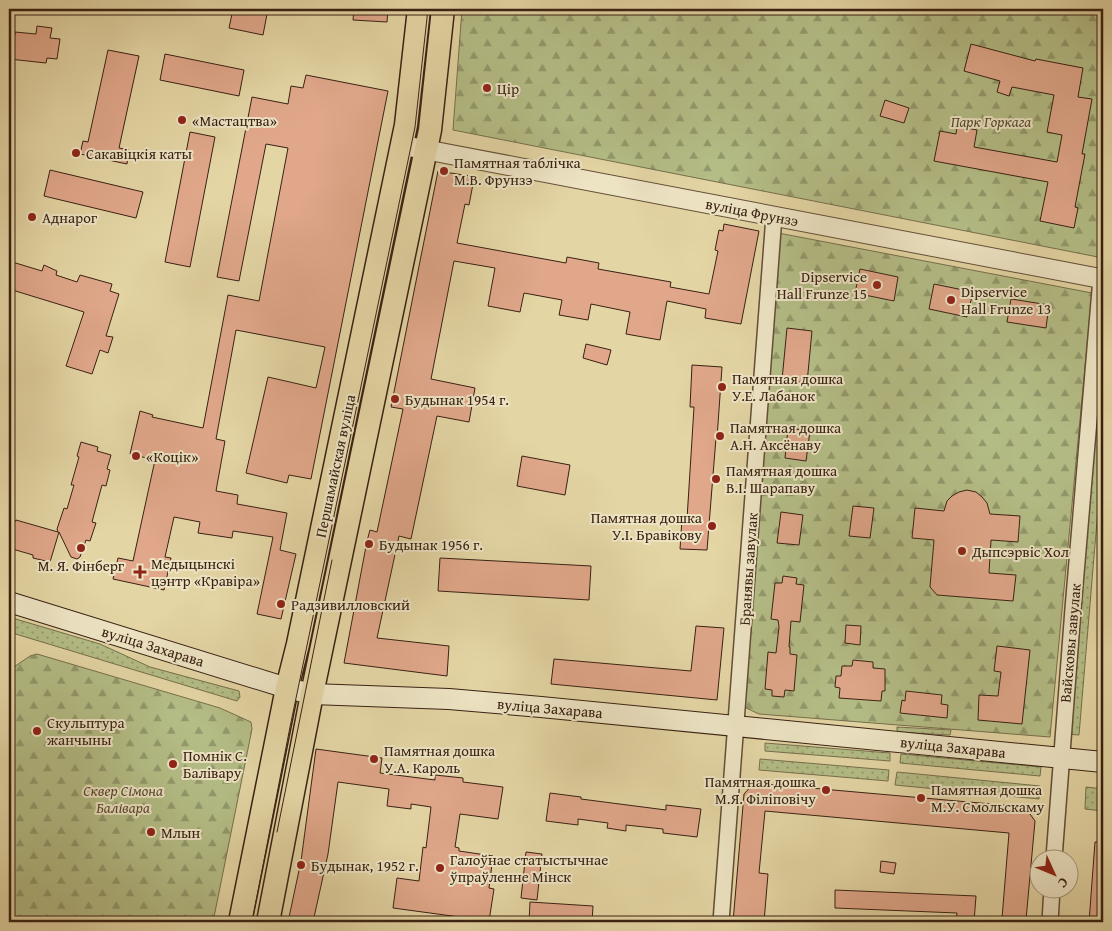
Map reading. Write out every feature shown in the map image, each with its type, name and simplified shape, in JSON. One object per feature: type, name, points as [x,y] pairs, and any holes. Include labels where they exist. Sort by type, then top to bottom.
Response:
[{"type":"main road","name":"Першамайская вуліца","points":[[240,922],[287,688],[298,644],[406,125],[419,9]]},
{"type":"main road","name":"Першамайская вуліца","points":[[268,922],[312,694],[430,130],[443,9]]},
{"type":"main road","name":"вуліца Захарава","points":[[9,602],[287,688],[312,694],[432,698],[541,706],[1103,762]]},
{"type":"street","name":"вуліца Фрунзэ","points":[[401,145],[1102,279]]},
{"type":"street","name":"Бранявы завулак","points":[[721,922],[774,216]]},
{"type":"street","name":"Вайсковы завулак","points":[[1055,848],[1102,279]]},
{"type":"street","points":[[1050,922],[1051,898]]},
{"type":"green space","name":"Парк Горкага","points":[[462,9],[1103,9],[1103,258],[453,130]]},
{"type":"green space","points":[[773,232],[1092,293],[1050,737],[759,714],[744,707]]},
{"type":"green space","points":[[1103,300],[1103,450],[1079,735],[1065,734]]},
{"type":"green space","points":[[9,617],[100,644],[150,667],[239,691],[240,697],[237,701],[9,632]]},
{"type":"green space","name":"Сквер Сімона Балівара","points":[[37,654],[220,708],[251,722],[252,729],[213,922],[14,922],[9,912],[9,666],[14,667],[30,656]]},
{"type":"green space","points":[[897,727],[951,730],[950,735],[897,732]]},
{"type":"green space","points":[[765,743],[890,753],[890,761],[765,751]]},
{"type":"green space","points":[[901,754],[1041,767],[1040,776],[900,763]]},
{"type":"green space","points":[[760,759],[889,770],[888,781],[759,770]]},
{"type":"green space","points":[[897,772],[1040,786],[1039,799],[895,785]]},
{"type":"green space","points":[[1086,787],[1103,789],[1103,811],[1085,809]]},
{"type":"building","points":[[233,9],[268,9],[263,35],[229,28]]},
{"type":"building","points":[[354,9],[388,9],[387,22],[353,20]]},
{"type":"building","points":[[37,26],[52,28],[50,38],[60,39],[57,59],[47,58],[46,63],[9,59],[9,35],[15,35],[15,32],[36,34]]},
{"type":"building","points":[[971,44],[1035,61],[1036,59],[1083,68],[1078,97],[1092,99],[1082,154],[1085,154],[1075,207],[1078,208],[1074,228],[1040,221],[1048,182],[934,161],[940,131],[956,134],[957,126],[977,130],[974,147],[1057,162],[1062,135],[1047,132],[1054,95],[1012,87],[1009,96],[997,92],[1000,81],[964,71]]},
{"type":"building","points":[[108,50],[139,56],[119,148],[129,150],[127,164],[80,154],[83,141],[88,142]]},
{"type":"building","points":[[165,54],[244,70],[239,96],[160,80]]},
{"type":"building","points":[[306,75],[388,91],[311,479],[289,475],[287,483],[246,473],[268,377],[316,388],[325,347],[236,330],[216,439],[225,441],[216,491],[238,495],[237,504],[287,513],[280,550],[296,554],[281,619],[257,614],[273,537],[233,531],[232,538],[198,533],[200,522],[174,517],[165,557],[171,558],[164,590],[113,579],[118,558],[133,561],[155,460],[130,454],[140,411],[153,415],[152,417],[203,428],[228,295],[259,301],[288,148],[266,144],[239,281],[217,277],[252,97],[288,104],[291,86],[303,88]]},
{"type":"building","points":[[885,100],[909,108],[904,123],[880,116]]},
{"type":"building","points":[[190,132],[215,137],[190,267],[165,262]]},
{"type":"building","points":[[50,170],[143,192],[136,218],[44,196]]},
{"type":"building","points":[[438,171],[470,176],[469,183],[473,184],[469,205],[465,204],[457,243],[566,263],[567,257],[599,263],[598,269],[671,282],[670,287],[709,294],[718,251],[715,250],[719,230],[723,231],[724,224],[759,231],[741,324],[705,318],[706,309],[667,301],[660,340],[626,334],[630,312],[591,304],[588,320],[559,315],[562,300],[524,293],[520,312],[488,306],[495,268],[454,261],[431,379],[475,388],[469,422],[437,416],[411,539],[399,536],[377,638],[449,646],[447,676],[344,663],[367,541],[370,530],[377,532],[403,409],[391,407]]},
{"type":"building","points":[[9,261],[42,271],[44,265],[57,271],[56,275],[77,282],[80,275],[112,284],[110,291],[119,294],[106,336],[113,337],[108,353],[100,350],[92,374],[66,366],[84,312],[9,289]]},
{"type":"building","name":"Dipservice Hall Frunze 15","points":[[860,269],[898,277],[894,301],[855,293]]},
{"type":"building","name":"Dipservice Hall Frunze 13","points":[[934,284],[973,292],[967,317],[929,309]]},
{"type":"building","points":[[1011,299],[1049,305],[1046,328],[1007,322]]},
{"type":"building","points":[[787,328],[812,331],[807,383],[782,380]]},
{"type":"building","points":[[586,344],[611,350],[607,365],[583,358]]},
{"type":"building","points":[[692,365],[722,367],[707,550],[680,549],[682,519],[687,519],[694,407],[690,407]]},
{"type":"building","points":[[788,428],[810,431],[806,461],[785,458]]},
{"type":"building","points":[[81,442],[98,447],[97,451],[111,455],[107,469],[110,470],[106,486],[102,485],[92,522],[96,523],[90,541],[86,540],[80,557],[77,559],[71,557],[59,532],[50,562],[33,558],[33,555],[9,548],[9,521],[15,522],[16,520],[58,532],[57,529],[64,508],[67,509],[74,485],[71,485]]},
{"type":"building","points":[[522,456],[570,465],[565,495],[517,486]]},
{"type":"building","name":"Дыпсэрвіс Хол","points":[[967,490],[976,492],[982,497],[987,503],[990,514],[1020,516],[1018,542],[991,540],[989,573],[1016,575],[1013,601],[937,595],[930,587],[934,540],[912,538],[915,508],[944,511],[947,501],[952,496]]},
{"type":"building","points":[[853,506],[874,508],[870,538],[849,536]]},
{"type":"building","points":[[781,512],[803,515],[799,545],[777,543]]},
{"type":"building","points":[[440,558],[591,566],[589,600],[438,591]]},
{"type":"building","points":[[783,576],[797,578],[796,584],[804,585],[800,622],[791,621],[790,654],[797,655],[794,691],[785,690],[784,697],[772,696],[772,690],[765,689],[768,652],[776,653],[779,627],[778,620],[771,619],[775,583],[782,583]]},
{"type":"building","points":[[846,625],[861,626],[860,645],[845,643]]},
{"type":"building","points":[[696,626],[724,628],[717,700],[551,684],[554,659],[691,671]]},
{"type":"building","points":[[997,646],[1030,650],[1022,724],[978,720],[979,695],[998,696],[1001,672],[994,671]]},
{"type":"building","points":[[853,660],[873,662],[873,668],[885,669],[885,691],[882,691],[881,701],[839,698],[840,688],[835,687],[836,676],[841,676],[842,666],[852,666]]},
{"type":"building","points":[[906,691],[942,695],[941,704],[948,705],[947,718],[900,713],[902,700],[905,701]]},
{"type":"building","points":[[316,749],[382,758],[380,773],[435,780],[435,775],[463,778],[463,782],[503,787],[498,819],[460,814],[455,847],[459,848],[459,851],[493,856],[489,888],[494,889],[489,921],[393,908],[397,878],[419,881],[423,847],[426,848],[431,807],[411,804],[411,809],[387,806],[389,789],[338,782],[328,854],[313,922],[288,922],[301,861]]},
{"type":"building","points":[[754,783],[1025,807],[1035,821],[1033,848],[1030,848],[1030,876],[1026,920],[1002,918],[1009,833],[765,811],[759,873],[768,874],[764,922],[733,922],[744,794]]},
{"type":"building","points":[[550,793],[666,810],[666,805],[701,809],[697,837],[663,833],[663,829],[626,825],[626,831],[607,828],[608,823],[578,819],[578,825],[546,821]]},
{"type":"building","points":[[1095,842],[1103,842],[1103,922],[1089,922]]},
{"type":"building","points":[[526,852],[542,854],[537,900],[521,898]]},
{"type":"building","points":[[881,861],[896,863],[894,874],[880,872]]},
{"type":"building","points":[[835,890],[976,896],[974,922],[956,922],[957,913],[835,908]]},
{"type":"building","points":[[530,902],[593,906],[592,922],[529,922]]},
{"type":"tram line","points":[[252,922],[290,727],[415,127],[428,9]]},
{"type":"tram line","points":[[277,832],[332,560]]},
{"type":"place","name":"Цір","points":[[487,88]]},
{"type":"place","name":"«Мастацтва»","points":[[182,120]]},
{"type":"place","name":"Сакавіцкія каты","points":[[76,153]]},
{"type":"place","name":"Памятная таблічка М.В. Фрунзэ","points":[[444,171]]},
{"type":"place","name":"Аднарог","points":[[32,217]]},
{"type":"place","name":"Dipservice Hall Frunze 15","points":[[877,285]]},
{"type":"place","name":"Dipservice Hall Frunze 13","points":[[951,300]]},
{"type":"place","name":"Памятная дошка У.Е. Лабанок","points":[[722,387]]},
{"type":"place","name":"Будынак 1954 г.","points":[[395,399]]},
{"type":"place","name":"Памятная дошка А.Н. Аксёнаву","points":[[720,436]]},
{"type":"place","name":"«Коцік»","points":[[136,456]]},
{"type":"place","name":"Памятная дошка В.І. Шарапаву","points":[[716,479]]},
{"type":"place","name":"Памятная дошка У.І. Бравікову","points":[[712,526]]},
{"type":"place","name":"Будынак 1956 г.","points":[[369,544]]},
{"type":"place","name":"М. Я. Фінберг","points":[[81,548]]},
{"type":"place","name":"Дыпсэрвіс Хол","points":[[962,551]]},
{"type":"place","name":"Медыцынскі цэнтр «Кравіра»","points":[[140,572]]},
{"type":"place","name":"Радзивилловский","points":[[281,604]]},
{"type":"place","name":"Скульптура жанчыны","points":[[37,731]]},
{"type":"place","name":"Памятная дошка У.А. Кароль","points":[[374,759]]},
{"type":"place","name":"Помнік С. Балівару","points":[[173,764]]},
{"type":"place","name":"Памятная дошка М.Я. Філіповічу","points":[[826,790]]},
{"type":"place","name":"Памятная дошка М.У. Смольскаму","points":[[921,798]]},
{"type":"place","name":"Млын","points":[[151,832]]},
{"type":"place","name":"Будынак, 1952 г.","points":[[301,865]]},
{"type":"place","name":"Галоўнае статыстычнае ўпраўленне Мінск","points":[[440,868]]}]
